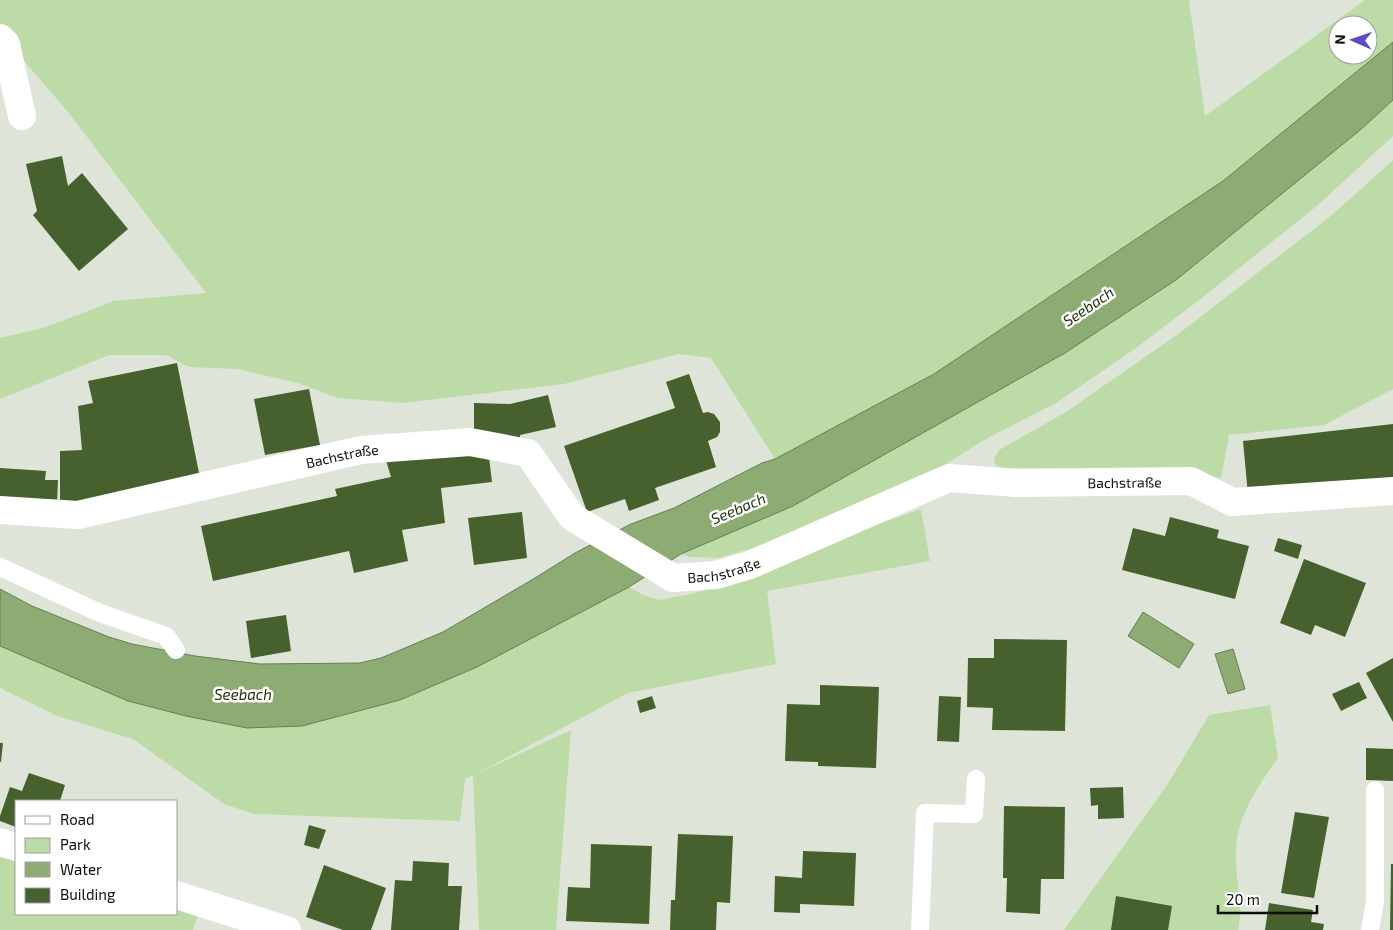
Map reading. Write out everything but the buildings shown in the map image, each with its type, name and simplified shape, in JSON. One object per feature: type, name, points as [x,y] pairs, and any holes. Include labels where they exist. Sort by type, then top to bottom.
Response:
[{"type":"street","points":[[0,38],[6,44],[22,116]]},
{"type":"street","name":"Bachstraße","points":[[0,510],[78,515],[361,450],[470,442],[528,453],[572,516],[673,578],[716,575],[750,566],[949,478],[1017,482],[1191,481],[1232,502],[1393,491]]},
{"type":"street","points":[[0,842],[15,846]]},
{"type":"street","points":[[178,896],[286,930]]},
{"type":"lane","points":[[0,567],[100,613],[166,636],[176,650]]},
{"type":"lane","points":[[920,930],[925,813],[974,814],[976,779]]},
{"type":"lane","points":[[1370,930],[1375,901],[1375,790]]},
{"type":"green space","points":[[0,0],[1189,0],[1205,116],[1328,27],[1328,65],[1365,65],[1223,181],[934,374],[775,459],[711,358],[679,354],[564,384],[403,403],[338,398],[298,383],[237,369],[189,367],[166,355],[109,355],[0,399],[0,338],[46,327],[114,301],[206,293],[68,112],[0,33]]},
{"type":"green space","points":[[1365,0],[1393,0],[1393,42],[1378,54],[1378,15],[1344,15]]},
{"type":"green space","points":[[1393,100],[1393,136],[1318,205],[1136,348],[1056,403],[984,440],[924,478],[832,514],[772,542],[719,558],[690,557],[681,554],[793,506],[1065,353],[1176,280],[1359,131]]},
{"type":"green space","points":[[1393,160],[1393,389],[1324,425],[1229,435],[1221,478],[1154,469],[1003,468],[995,464],[994,459],[999,450],[1066,412],[1181,332],[1332,215]]},
{"type":"green space","points":[[921,509],[930,561],[767,591],[776,664],[628,693],[476,774],[571,730],[556,930],[479,930],[473,775],[465,779],[460,821],[254,814],[224,804],[133,739],[57,716],[0,688],[0,646],[128,701],[186,716],[302,726],[400,700],[477,667],[629,587],[643,595],[659,600],[691,594],[720,586],[832,540]]},
{"type":"green space","points":[[1270,705],[1278,757],[1247,807],[1238,834],[1236,864],[1240,905],[1238,930],[1064,930],[1169,782],[1209,715]]},
{"type":"green space","points":[[0,852],[15,857],[15,915],[178,915],[178,906],[199,911],[193,930],[0,930]]},
{"type":"water","name":"Seebach","points":[[1393,42],[1393,100],[1359,131],[1176,280],[1065,353],[793,506],[681,554],[629,587],[477,667],[400,700],[302,726],[247,728],[186,716],[128,701],[0,646],[0,589],[32,606],[109,637],[132,644],[195,656],[260,664],[360,663],[381,658],[443,632],[575,553],[631,524],[674,508],[762,463],[775,459],[934,374],[1223,181],[1365,65],[1378,65],[1378,54]]},
{"type":"water","points":[[1143,612],[1194,644],[1179,668],[1128,636]]},
{"type":"water","points":[[1233,649],[1245,689],[1228,694],[1215,654]]}]
